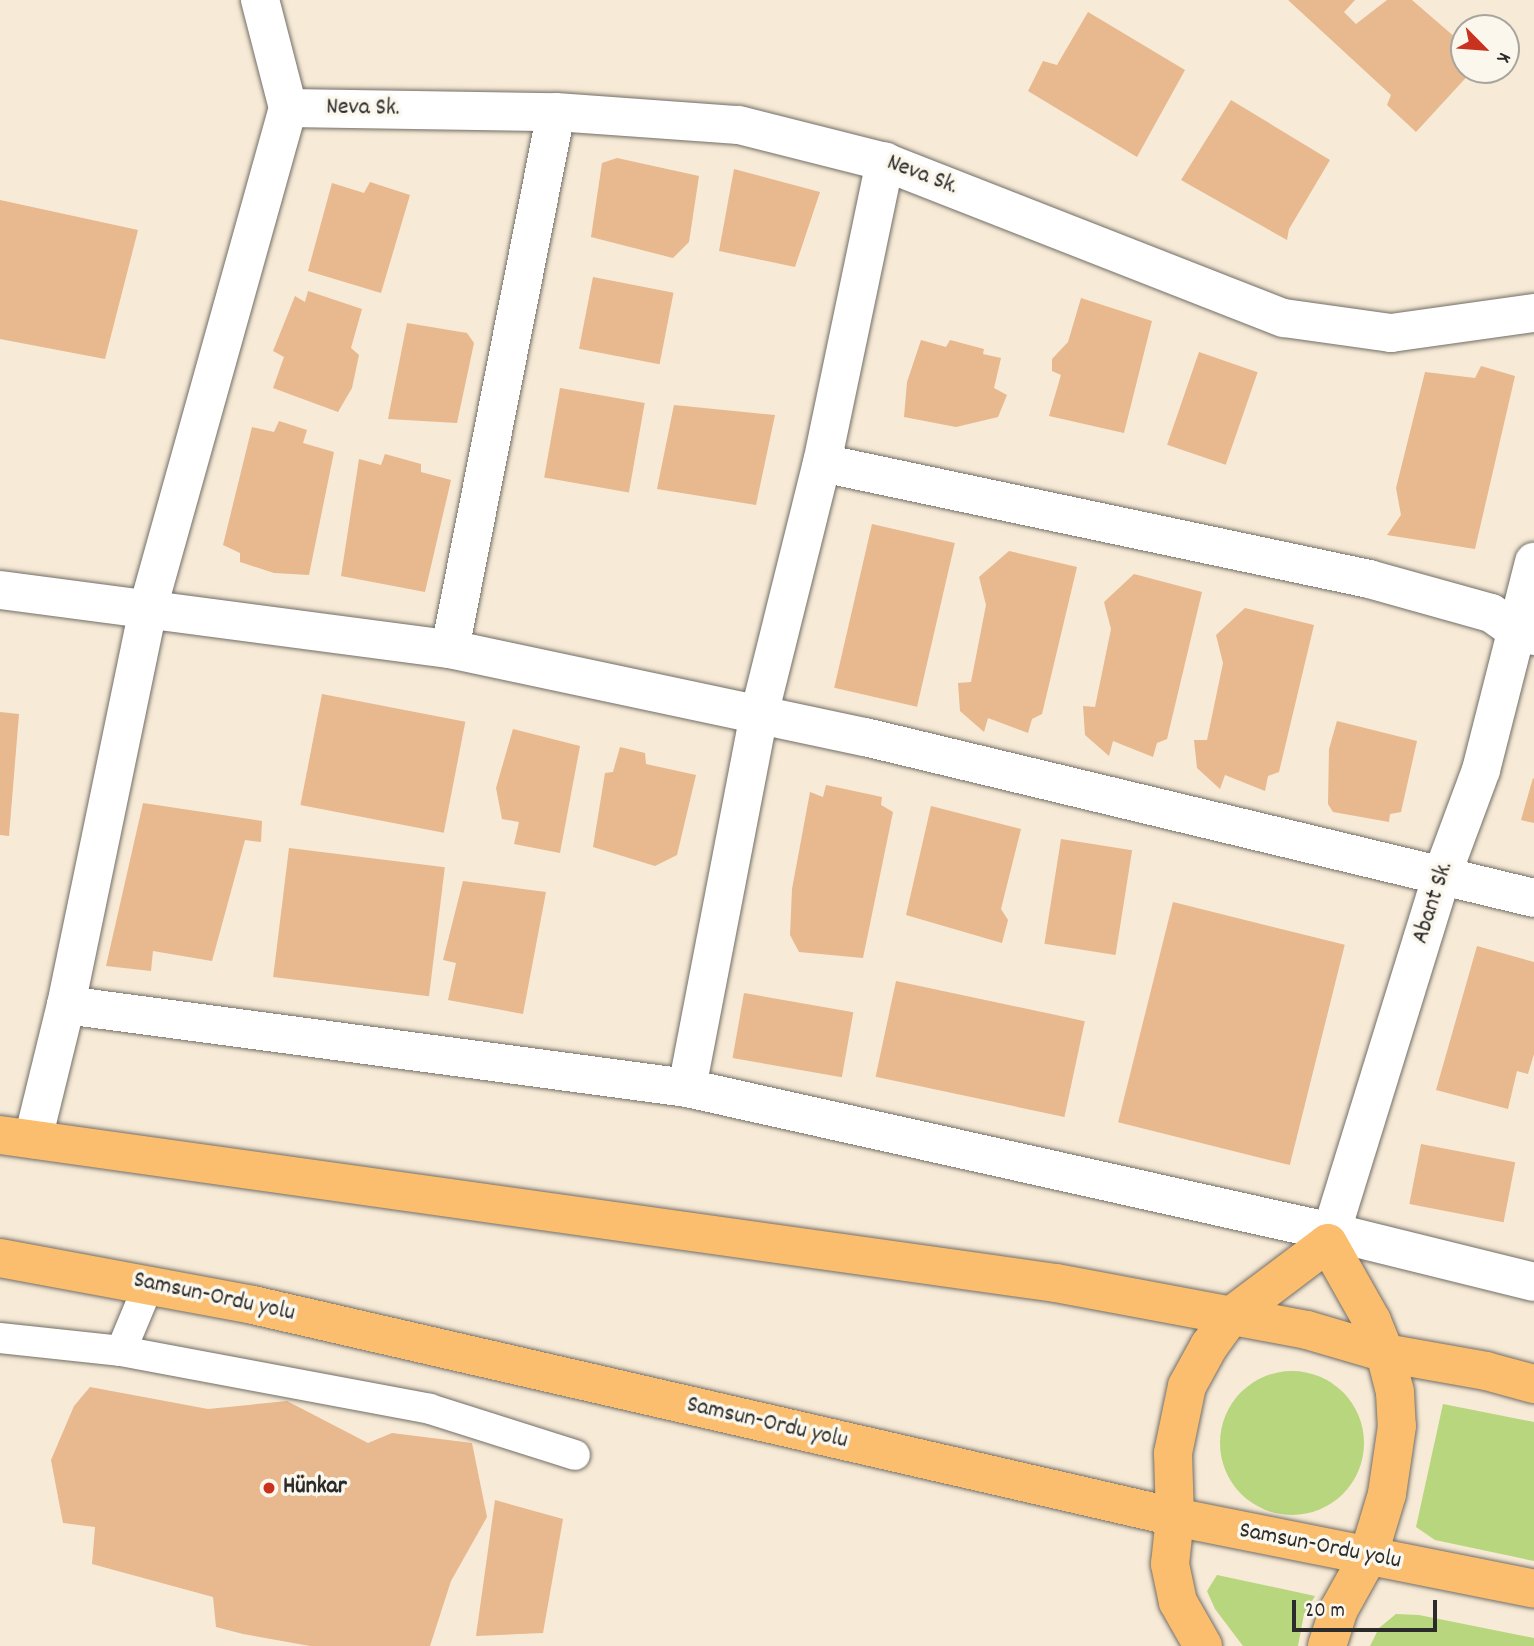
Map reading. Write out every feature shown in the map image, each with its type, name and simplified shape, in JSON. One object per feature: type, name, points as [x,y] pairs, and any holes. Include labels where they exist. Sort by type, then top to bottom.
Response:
[{"type":"highway","points":[[16,1137],[1042,1281],[1307,1330],[1385,1353],[1486,1371],[1534,1384]]},
{"type":"highway","points":[[1203,1646],[1190,1626],[1172,1584],[1170,1564],[1175,1517],[1173,1453],[1187,1386],[1209,1346],[1231,1316],[1330,1238],[1385,1353],[1395,1392],[1395,1455],[1387,1494],[1368,1557],[1339,1609],[1327,1646]]},
{"type":"highway","name":"Samsun-Ordu yolu","points":[[0,1258],[253,1305],[1175,1517],[1534,1589]]},
{"type":"street","points":[[16,1137],[66,1005],[148,608],[288,108],[260,0]]},
{"type":"street","name":"Neva Sk.","points":[[288,108],[556,112],[739,125],[885,162],[1284,318],[1391,333],[1534,313]]},
{"type":"street","points":[[450,649],[556,112]]},
{"type":"street","points":[[687,1088],[759,715],[822,463],[885,162]]},
{"type":"street","points":[[822,463],[1369,579],[1491,613],[1525,634]]},
{"type":"street","name":"Abant Sk.","points":[[1330,1238],[1442,875],[1481,770],[1525,634],[1534,562]]},
{"type":"street","points":[[0,590],[450,649],[759,715],[1534,898]]},
{"type":"street","points":[[66,1005],[687,1088],[1330,1238],[1534,1282]]},
{"type":"lane","points":[[121,1350],[149,1284]]},
{"type":"lane","points":[[0,1338],[121,1350],[430,1409],[575,1455]]},
{"type":"green space","points":[[1292,1371],[1319,1377],[1343,1392],[1358,1416],[1364,1443],[1358,1470],[1343,1494],[1319,1509],[1292,1515],[1265,1509],[1241,1494],[1226,1470],[1220,1443],[1226,1416],[1241,1392],[1265,1377]]},
{"type":"green space","points":[[1443,1404],[1534,1422],[1534,1561],[1435,1540],[1416,1527]]},
{"type":"green space","points":[[1217,1575],[1315,1596],[1304,1614],[1298,1646],[1243,1646],[1215,1609],[1207,1591]]},
{"type":"green space","points":[[1396,1614],[1419,1615],[1534,1638],[1534,1646],[1370,1646],[1379,1628]]},
{"type":"building","points":[[1288,0],[1355,0],[1344,12],[1356,24],[1387,0],[1412,0],[1450,33],[1450,84],[1460,84],[1416,132],[1387,105],[1391,95]]},
{"type":"building","points":[[1088,12],[1185,70],[1137,157],[1028,91],[1043,61],[1057,65]]},
{"type":"building","points":[[1231,100],[1330,160],[1289,229],[1287,240],[1181,180]]},
{"type":"building","points":[[617,158],[699,176],[689,242],[673,258],[591,237],[602,163]]},
{"type":"building","points":[[734,169],[820,192],[795,267],[719,251]]},
{"type":"building","points":[[370,182],[410,195],[381,293],[308,271],[332,183],[364,193]]},
{"type":"building","points":[[0,200],[138,230],[105,359],[0,339]]},
{"type":"building","points":[[593,277],[673,293],[660,364],[579,349]]},
{"type":"building","points":[[308,291],[362,309],[351,348],[359,355],[352,388],[338,412],[273,388],[284,357],[273,351],[295,296],[305,302]]},
{"type":"building","points":[[1081,298],[1152,321],[1124,433],[1049,416],[1061,375],[1052,371],[1052,359],[1068,342]]},
{"type":"building","points":[[407,323],[467,333],[474,343],[457,423],[388,419]]},
{"type":"building","points":[[921,340],[946,347],[950,340],[984,349],[983,354],[1001,358],[994,388],[1007,395],[998,417],[956,427],[904,417],[907,382]]},
{"type":"building","points":[[1199,352],[1258,372],[1226,465],[1167,445]]},
{"type":"building","points":[[1481,366],[1515,376],[1475,549],[1387,535],[1401,515],[1396,488],[1425,372],[1475,378]]},
{"type":"building","points":[[560,388],[645,403],[629,493],[544,478]]},
{"type":"building","points":[[674,405],[775,415],[756,505],[657,489]]},
{"type":"building","points":[[279,421],[307,430],[303,443],[334,452],[309,575],[274,573],[240,562],[240,553],[223,545],[252,427],[274,432]]},
{"type":"building","points":[[385,454],[421,464],[421,472],[451,480],[425,592],[341,576],[359,459],[381,465]]},
{"type":"building","points":[[872,524],[955,543],[917,707],[834,688]]},
{"type":"building","points":[[1009,551],[1077,567],[1042,714],[1032,719],[1028,733],[988,718],[984,732],[960,711],[958,683],[971,682],[986,605],[979,577]]},
{"type":"building","points":[[1134,574],[1202,592],[1167,739],[1157,743],[1153,757],[1113,741],[1109,756],[1085,735],[1083,706],[1095,707],[1111,629],[1104,602]]},
{"type":"building","points":[[1245,608],[1314,625],[1279,772],[1268,776],[1265,791],[1225,775],[1220,789],[1197,768],[1194,740],[1207,740],[1223,663],[1216,635]]},
{"type":"building","points":[[322,694],[465,722],[444,833],[300,805]]},
{"type":"building","points":[[0,712],[19,714],[9,836],[0,835]]},
{"type":"building","points":[[1337,721],[1417,741],[1401,812],[1390,814],[1389,822],[1333,812],[1328,804],[1329,749]]},
{"type":"building","points":[[513,729],[580,746],[560,853],[514,844],[519,822],[502,819],[496,788]]},
{"type":"building","points":[[620,747],[645,753],[646,764],[696,775],[677,855],[655,866],[593,847],[605,773],[613,772]]},
{"type":"building","points":[[1534,779],[1534,823],[1521,820]]},
{"type":"building","points":[[826,785],[882,797],[881,805],[893,812],[863,958],[799,952],[790,935],[792,889],[810,792],[823,797]]},
{"type":"building","points":[[143,803],[262,821],[261,842],[245,840],[212,961],[153,951],[151,971],[106,966]]},
{"type":"building","points":[[931,806],[1021,829],[1001,909],[1008,920],[1002,943],[906,915]]},
{"type":"building","points":[[1061,839],[1132,850],[1116,955],[1044,944]]},
{"type":"building","points":[[289,848],[445,867],[429,996],[273,977]]},
{"type":"building","points":[[463,881],[546,892],[523,1014],[448,1000],[456,963],[443,960]]},
{"type":"building","points":[[1173,902],[1345,945],[1290,1165],[1118,1122]]},
{"type":"building","points":[[1477,946],[1534,962],[1534,1054],[1528,1074],[1517,1071],[1508,1109],[1436,1090]]},
{"type":"building","points":[[896,981],[1085,1021],[1064,1117],[876,1077]]},
{"type":"building","points":[[744,993],[853,1012],[842,1077],[733,1058]]},
{"type":"building","points":[[1421,1144],[1515,1162],[1504,1222],[1409,1204]]},
{"type":"building","name":"Hünkar","points":[[90,1387],[208,1409],[287,1401],[368,1443],[392,1433],[472,1443],[487,1517],[451,1581],[430,1646],[310,1646],[243,1634],[216,1627],[213,1597],[92,1564],[95,1527],[63,1523],[51,1460],[74,1406]]},
{"type":"building","points":[[495,1500],[563,1519],[543,1633],[476,1636]]},
{"type":"place","name":"Hünkar","points":[[269,1488]]}]
